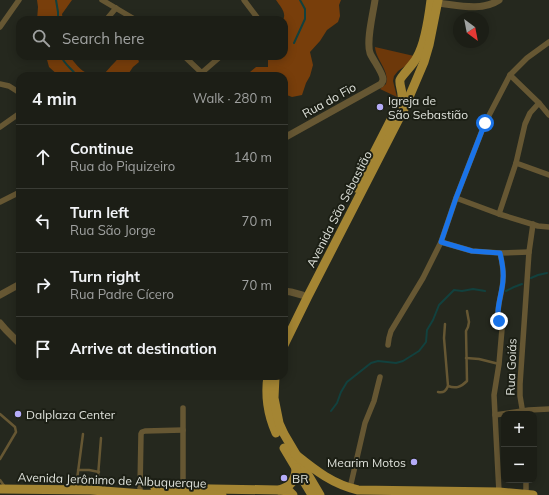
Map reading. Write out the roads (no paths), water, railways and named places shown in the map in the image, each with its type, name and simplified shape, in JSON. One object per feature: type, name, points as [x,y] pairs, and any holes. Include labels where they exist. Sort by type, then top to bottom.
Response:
[{"type":"main road","points":[[402,80],[420,51],[435,1]]},
{"type":"main road","name":"Avenida São Sebastião","points":[[288,337],[404,109],[415,84],[429,45],[435,1]]},
{"type":"main road","points":[[402,80],[407,73],[412,74],[415,78],[415,84]]},
{"type":"main road","name":"Avenida São Sebastião","points":[[288,324],[400,101],[402,94],[402,80]]},
{"type":"main road","points":[[268,380],[267,395],[273,426],[278,438],[312,495]]},
{"type":"main road","points":[[275,380],[274,398],[279,423],[295,454],[320,495]]},
{"type":"main road","points":[[295,454],[328,478],[351,491],[499,492],[530,495]]},
{"type":"main road","points":[[278,490],[286,488],[292,482],[296,476],[296,468]]},
{"type":"main road","points":[[94,490],[140,488],[278,490],[289,491],[293,495]]},
{"type":"main road","name":"Avenida Jerônimo de Albuquerque","points":[[3,489],[94,490],[143,494],[222,495]]},
{"type":"street","points":[[0,27],[19,0]]},
{"type":"street","points":[[102,0],[129,16]]},
{"type":"street","points":[[244,0],[256,16]]},
{"type":"street","name":"Rua do Fio","points":[[288,136],[381,84],[383,80],[382,75],[370,52],[368,44],[375,0]]},
{"type":"street","points":[[435,1],[482,6],[490,5],[499,0]]},
{"type":"street","points":[[109,16],[116,8]]},
{"type":"street","points":[[388,345],[391,331],[423,278],[441,242],[485,123],[510,75],[527,58],[547,44],[549,50]]},
{"type":"street","points":[[188,60],[199,72]]},
{"type":"street","points":[[205,72],[217,60]]},
{"type":"street","points":[[510,75],[539,103],[549,115]]},
{"type":"street","points":[[0,84],[9,86],[16,90]]},
{"type":"street","points":[[499,214],[516,162],[524,124],[530,113],[539,103]]},
{"type":"street","points":[[0,127],[16,116]]},
{"type":"street","points":[[516,162],[549,175]]},
{"type":"street","points":[[0,202],[16,194]]},
{"type":"street","points":[[456,198],[499,214],[538,226],[549,227]]},
{"type":"street","name":"Rua Goiás","points":[[522,411],[520,384],[529,252],[533,224]]},
{"type":"street","points":[[441,242],[472,251],[500,253],[529,252]]},
{"type":"street","points":[[499,492],[494,395],[499,364],[502,328],[498,318],[503,280],[503,268],[500,253]]},
{"type":"street","points":[[0,295],[16,286]]},
{"type":"street","points":[[288,292],[302,295]]},
{"type":"street","points":[[0,323],[16,340]]},
{"type":"street","points":[[351,491],[366,423],[374,401],[380,377]]},
{"type":"street","points":[[183,408],[183,488]]},
{"type":"street","points":[[527,411],[549,409]]},
{"type":"street","points":[[495,415],[501,415]]},
{"type":"street","points":[[140,488],[142,432],[145,430],[182,430]]},
{"type":"street","points":[[527,483],[530,495]]},
{"type":"lane","points":[[448,386],[453,388],[459,387],[467,381],[467,311]]},
{"type":"lane","points":[[438,392],[445,392],[448,386],[444,338],[445,324]]},
{"type":"lane","points":[[466,358],[479,359],[499,364]]},
{"type":"lane","points":[[0,414],[15,427],[16,432],[0,459]]},
{"type":"lane","points":[[76,490],[83,434]]},
{"type":"lane","points":[[94,490],[99,472],[101,438]]},
{"type":"lane","points":[[78,470],[99,472]]},
{"type":"lane","points":[[0,480],[3,489]]},
{"type":"waterway","points":[[56,0],[58,16]]},
{"type":"waterway","points":[[294,43],[305,19],[305,9],[300,0]]},
{"type":"waterway","points":[[63,60],[73,72]]},
{"type":"waterway","points":[[531,278],[547,273]]},
{"type":"waterway","points":[[506,291],[522,284]]},
{"type":"waterway","points":[[331,411],[337,403],[347,382],[371,363],[378,361],[396,363],[403,361],[419,351],[426,342],[427,330],[439,305],[454,290],[462,291],[473,289],[485,291]]},
{"type":"place","name":"Igreja de São Sebastião","points":[[380,107]]},
{"type":"place","name":"Dalplaza Center","points":[[18,414]]},
{"type":"place","name":"Mearim Motos","points":[[414,462]]},
{"type":"place","name":"BR","points":[[284,478]]}]
